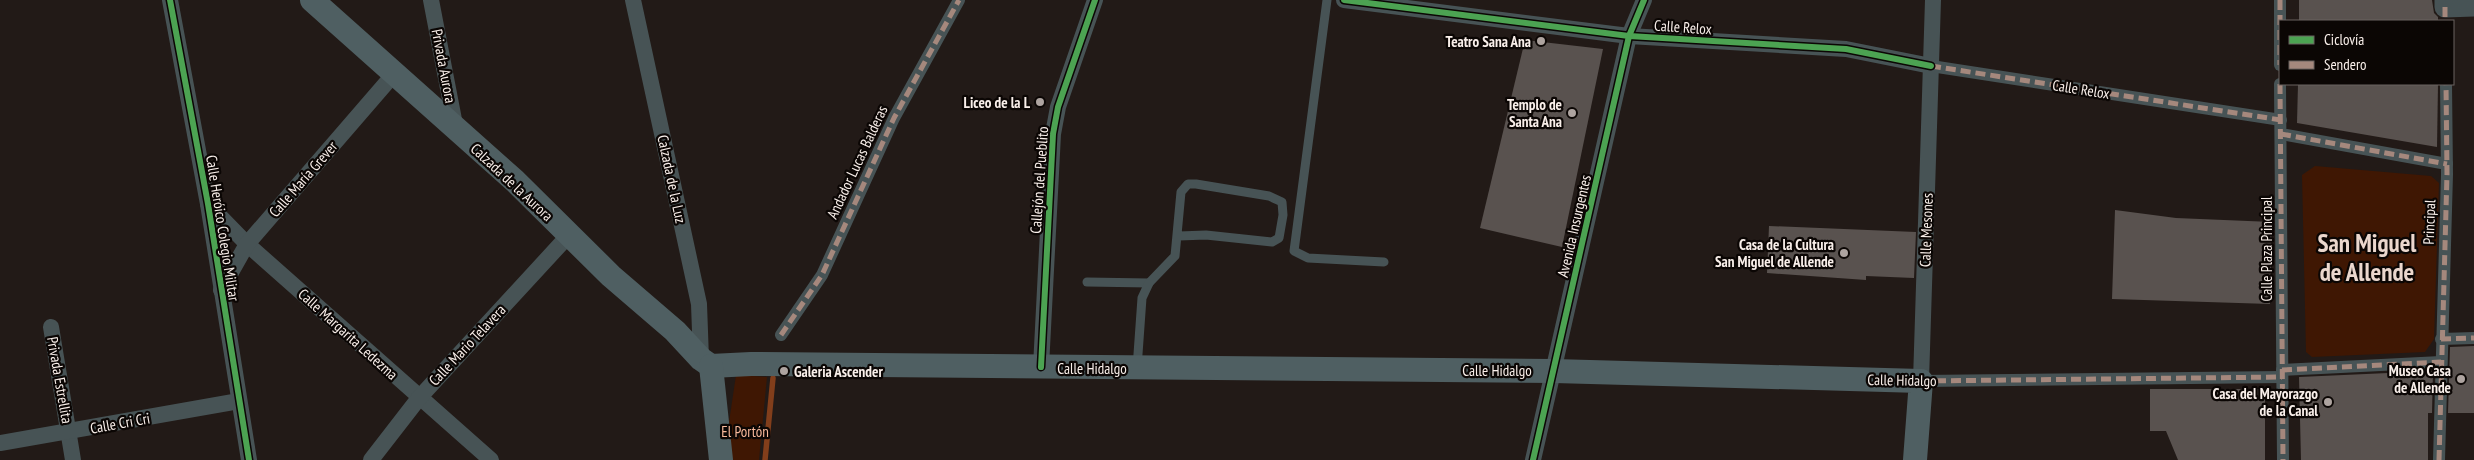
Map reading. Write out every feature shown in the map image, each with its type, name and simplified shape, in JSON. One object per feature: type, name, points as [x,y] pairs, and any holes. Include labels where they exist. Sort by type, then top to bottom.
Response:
[{"type":"main road","name":"Calzada de la Aurora","points":[[312,0],[457,132],[515,181],[611,276],[675,330],[706,362]]},
{"type":"main road","name":"Calle Hidalgo","points":[[706,362],[1041,368],[1554,371],[1921,381]]},
{"type":"main road","name":"Calzada de la Luz","points":[[706,362],[722,460]]},
{"type":"main road","name":"Calle Mesones","points":[[1914,460],[1921,381]]},
{"type":"street","name":"Calle Heróico Colegio Militar","points":[[170,0],[208,204],[249,460]]},
{"type":"street","name":"Privada Aurora","points":[[431,0],[457,132]]},
{"type":"street","name":"Calzada de la Luz","points":[[633,0],[699,304],[706,362]]},
{"type":"street","name":"Andador Lucas Balderas","points":[[781,334],[822,276],[894,118],[958,0]]},
{"type":"street","name":"Callejón del Pueblito","points":[[1041,368],[1053,134],[1058,107],[1096,0]]},
{"type":"street","name":"Calle Relox","points":[[1344,0],[1629,36],[1846,50],[1931,66],[2281,120]]},
{"type":"street","name":"Avenida Insurgentes","points":[[1533,460],[1629,36],[1644,0]]},
{"type":"street","name":"Calle Mesones","points":[[1921,381],[1933,0]]},
{"type":"street","points":[[2280,0],[2280,20]]},
{"type":"street","points":[[2445,10],[2474,6]]},
{"type":"street","name":"Calle María Grever","points":[[221,290],[247,244],[394,74]]},
{"type":"street","name":"Calle Plaza Principal","points":[[2280,85],[2283,460]]},
{"type":"street","name":"Principal","points":[[2439,460],[2447,164],[2446,85]]},
{"type":"street","points":[[2281,134],[2447,164]]},
{"type":"street","name":"Calle Margarita Ledezma","points":[[208,204],[247,244],[491,460]]},
{"type":"street","name":"Calle Mario Telavera","points":[[372,460],[419,398],[569,235]]},
{"type":"street","name":"Privada Estrellita","points":[[51,327],[73,460]]},
{"type":"street","points":[[2441,338],[2474,338]]},
{"type":"street","name":"Calle Hidalgo","points":[[1921,381],[2282,374],[2441,362]]},
{"type":"street","name":"Calle Cri Cri","points":[[0,443],[239,401]]},
{"type":"lane","points":[[1327,0],[1294,251],[1308,258],[1384,262]]},
{"type":"lane","points":[[1137,368],[1142,298],[1149,283],[1175,256],[1179,236],[1181,192],[1188,184],[1269,196],[1282,202],[1283,215],[1279,238],[1272,242],[1206,235],[1179,236]]},
{"type":"lane","points":[[1087,282],[1149,283]]},
{"type":"green space","points":[[2315,166],[2431,176],[2439,183],[2434,339],[2425,352],[2312,357],[2306,352],[2302,175]]},
{"type":"green space","name":"El Portón","points":[[736,375],[767,377],[759,460],[730,460],[728,429]]},
{"type":"building","points":[[2299,0],[2432,0],[2434,13],[2438,17],[2438,20],[2299,20]]},
{"type":"building","points":[[1525,40],[1603,49],[1562,247],[1480,228]]},
{"type":"building","points":[[2298,85],[2438,85],[2437,147],[2297,123]]},
{"type":"building","points":[[2115,210],[2176,218],[2272,222],[2270,304],[2112,299]]},
{"type":"building","name":"Casa de la Cultura San Miguel de Allende","points":[[1769,226],[1916,232],[1914,278],[1866,276],[1866,280],[1767,273]]},
{"type":"building","name":"Museo Casa de Allende","points":[[2474,346],[2474,413],[2448,413],[2450,347]]},
{"type":"building","points":[[2433,371],[2432,413],[2428,413],[2428,460],[2301,460],[2299,377]]},
{"type":"building","points":[[2150,389],[2265,389],[2265,460],[2178,460],[2166,431],[2150,431]]},
{"type":"waterway","points":[[765,460],[773,378]]},
{"type":"marked path","points":[[781,335],[822,275],[894,118],[959,0]]},
{"type":"marked path","points":[[2280,0],[2280,20]]},
{"type":"marked path","points":[[2445,7],[2445,20]]},
{"type":"marked path","points":[[1931,66],[2281,120]]},
{"type":"marked path","points":[[2280,85],[2283,460]]},
{"type":"marked path","points":[[2439,460],[2447,174],[2446,85]]},
{"type":"marked path","points":[[2281,134],[2447,164]]},
{"type":"marked path","points":[[2441,339],[2474,338]]},
{"type":"marked path","points":[[2282,370],[2441,362]]},
{"type":"marked path","points":[[1921,381],[2282,377]]},
{"type":"cycle path","points":[[170,0],[208,204],[249,460]]},
{"type":"cycle path","points":[[1041,367],[1053,134],[1058,107],[1095,0]]},
{"type":"cycle path","points":[[1344,0],[1629,36],[1846,49],[1931,66]]},
{"type":"cycle path","points":[[1533,460],[1629,36],[1644,0]]},
{"type":"place","name":"Teatro Sana Ana","points":[[1541,41]]},
{"type":"place","name":"Liceo de la L","points":[[1040,102]]},
{"type":"place","name":"Templo de Santa Ana","points":[[1572,113]]},
{"type":"place","name":"Casa de la Cultura San Miguel de Allende","points":[[1844,253]]},
{"type":"place","name":"Galeria Ascender","points":[[784,371]]},
{"type":"place","name":"Museo Casa de Allende","points":[[2461,379]]},
{"type":"place","name":"Casa del Mayorazgo de la Canal","points":[[2328,402]]},
{"type":"district","name":"San Miguel de Allende","points":[[2367,258]]}]
